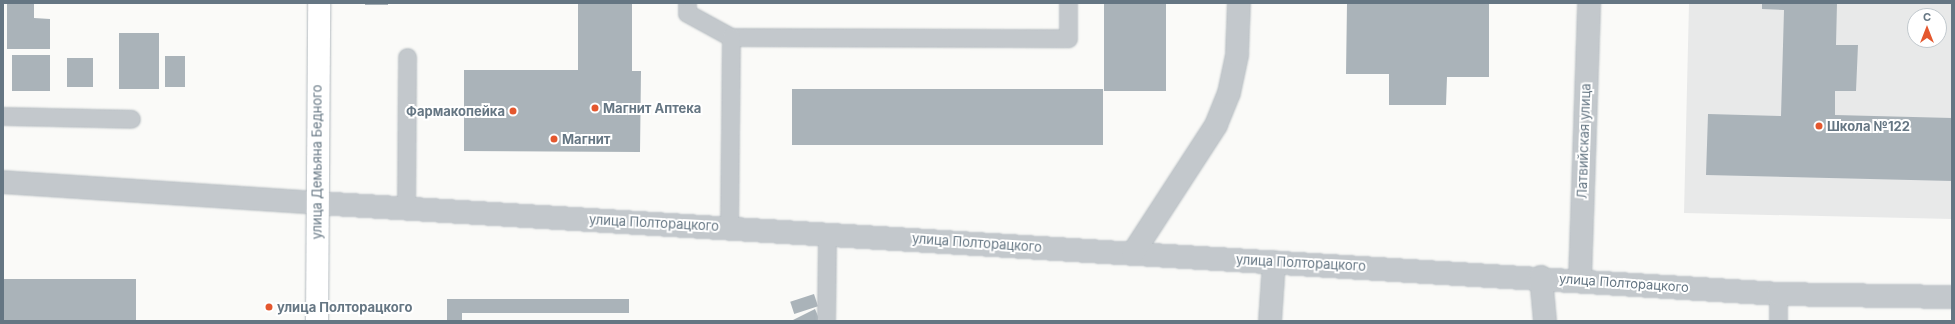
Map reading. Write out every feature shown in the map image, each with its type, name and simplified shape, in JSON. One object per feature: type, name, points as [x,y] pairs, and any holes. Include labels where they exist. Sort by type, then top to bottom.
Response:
[{"type":"main road","name":"улица Демьяна Бедного","points":[[317,321],[318,3]]},
{"type":"street","points":[[1133,253],[1216,125],[1229,93],[1237,54],[1239,3]]},
{"type":"street","name":"Латвийская улица","points":[[1580,279],[1589,3]]},
{"type":"street","name":"улица Полторацкого","points":[[3,182],[406,209],[1274,262],[1580,279],[1778,294],[1952,297]]},
{"type":"street","points":[[1270,321],[1274,262]]},
{"type":"street","points":[[1541,277],[1545,321]]},
{"type":"lane","points":[[687,3],[687,13],[731,37],[1068,38],[1068,3]]},
{"type":"lane","points":[[729,228],[731,37]]},
{"type":"lane","points":[[406,209],[407,57]]},
{"type":"lane","points":[[3,116],[131,119]]},
{"type":"lane","points":[[826,321],[827,234]]},
{"type":"lane","points":[[1778,294],[1778,321]]},
{"type":"shaded area","name":"Школа №122","points":[[1689,3],[1952,3],[1952,219],[1684,213]]},
{"type":"building","points":[[7,3],[34,3],[34,18],[50,19],[50,49],[7,49]]},
{"type":"building","points":[[365,3],[388,3],[388,5],[365,5]]},
{"type":"building","points":[[578,3],[632,3],[632,71],[641,71],[640,152],[464,151],[464,70],[578,70]]},
{"type":"building","points":[[1104,3],[1166,3],[1166,91],[1104,91]]},
{"type":"building","points":[[1347,3],[1489,3],[1489,77],[1447,77],[1446,105],[1389,105],[1389,74],[1346,74]]},
{"type":"building","points":[[1762,3],[1837,3],[1836,45],[1858,45],[1856,91],[1835,91],[1835,115],[1952,118],[1952,181],[1706,175],[1708,114],[1781,116],[1784,10],[1762,9]]},
{"type":"building","points":[[119,33],[159,33],[159,89],[119,89]]},
{"type":"building","points":[[12,55],[50,55],[50,91],[12,91]]},
{"type":"building","points":[[165,56],[185,56],[185,87],[165,87]]},
{"type":"building","points":[[67,58],[93,58],[93,87],[67,87]]},
{"type":"building","points":[[792,89],[1103,89],[1103,145],[792,145]]},
{"type":"building","points":[[3,279],[136,279],[136,321],[3,321]]},
{"type":"building","points":[[814,294],[818,306],[794,314],[790,302]]},
{"type":"building","points":[[447,299],[629,299],[629,313],[462,313],[462,321],[447,321]]},
{"type":"building","points":[[815,309],[820,321],[791,321]]},
{"type":"place","name":"Магнит Аптека","points":[[595,108]]},
{"type":"place","name":"Фармакопейка","points":[[513,111]]},
{"type":"place","name":"Школа №122","points":[[1819,126]]},
{"type":"place","name":"Магнит","points":[[554,139]]},
{"type":"place","name":"улица Полторацкого","points":[[269,307]]}]
